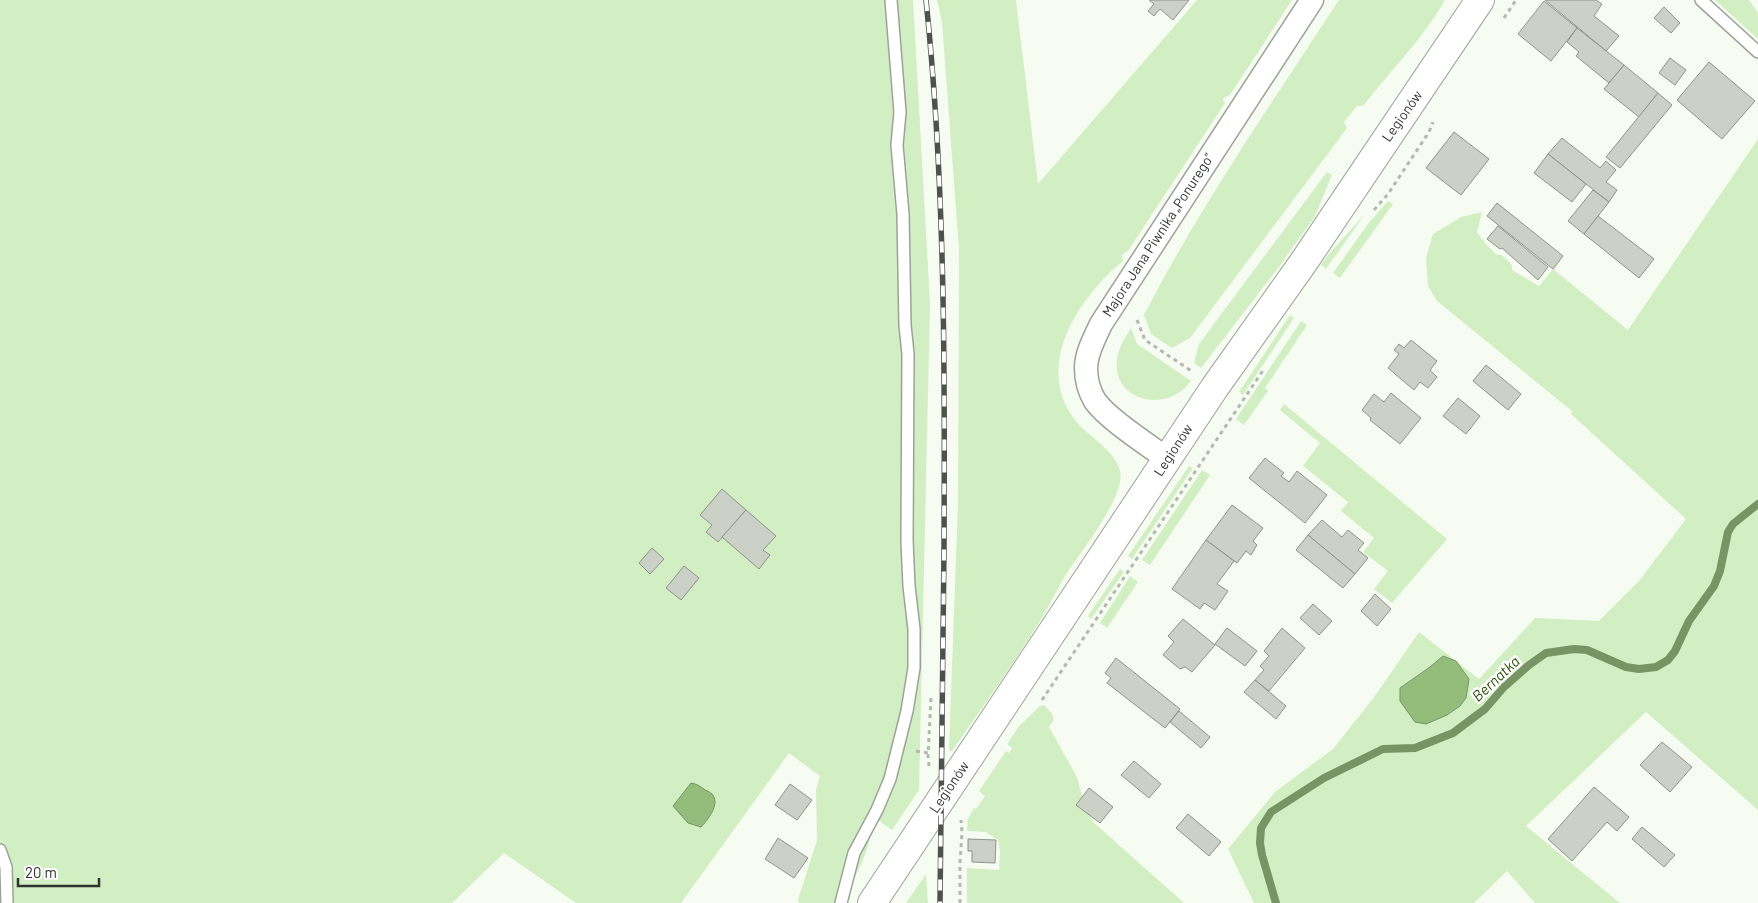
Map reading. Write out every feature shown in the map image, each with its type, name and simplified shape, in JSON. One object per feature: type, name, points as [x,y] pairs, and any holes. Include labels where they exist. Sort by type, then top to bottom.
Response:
[{"type":"street","name":"Majora Jana Piwnika „Ponurego”","points":[[1167,459],[1107,414],[1095,401],[1086,378],[1088,358],[1101,324],[1312,0]]},
{"type":"street","name":"Legionów","points":[[872,903],[946,812],[1167,459],[1215,387],[1303,263],[1480,0]]},
{"type":"lane","points":[[841,903],[854,853],[877,810],[890,779],[907,711],[914,668],[914,630],[909,586],[907,541],[908,378],[903,214],[897,145],[900,112],[891,0]]},
{"type":"lane","points":[[1701,0],[1758,52]]},
{"type":"lane","points":[[0,850],[6,867],[7,903]]},
{"type":"path","points":[[1502,21],[1516,0]]},
{"type":"path","points":[[1370,215],[1388,194],[1429,132],[1435,118]]},
{"type":"path","points":[[1137,320],[1146,340],[1241,404]]},
{"type":"path","points":[[1037,705],[1045,697],[1268,363]]},
{"type":"path","points":[[931,697],[928,755],[946,812],[962,822],[960,903]]},
{"type":"shaded area","points":[[0,0],[913,0],[930,304],[919,790],[892,830],[874,817],[870,840],[862,863],[844,894],[836,903],[799,903],[798,900],[817,840],[816,790],[820,776],[789,753],[681,903],[576,903],[504,853],[452,903],[0,903]]},
{"type":"shaded area","points":[[937,0],[1016,0],[1038,184],[1197,0],[1292,0],[1230,95],[1223,99],[1225,103],[1128,251],[1122,255],[1123,261],[1091,294],[1077,313],[1067,334],[1060,356],[1059,378],[1064,400],[1076,421],[1106,448],[1118,464],[1120,482],[1117,493],[1104,518],[1065,576],[1032,633],[952,751],[949,751],[958,501],[959,249],[942,22]]},
{"type":"shaded area","points":[[1339,0],[1445,0],[1427,28],[1363,106],[1357,106],[1344,122],[1347,128],[1190,338],[1172,348],[1151,334],[1144,315],[1213,194]]},
{"type":"shaded area","points":[[1715,0],[1749,0],[1758,13],[1758,39]]},
{"type":"shaded area","points":[[1758,139],[1758,810],[1646,712],[1526,826],[1620,903],[1535,903],[1507,871],[1474,903],[1254,903],[1228,849],[1275,792],[1333,749],[1375,696],[1419,632],[1479,679],[1535,618],[1599,621],[1639,581],[1686,519],[1571,414],[1572,411],[1437,301],[1428,286],[1426,258],[1433,234],[1461,217],[1482,212],[1477,232],[1497,255],[1502,255],[1512,265],[1512,270],[1539,286],[1553,269],[1628,330]]},
{"type":"shaded area","points":[[1327,172],[1332,175],[1315,216],[1279,267],[1201,368],[1194,363],[1199,344]]},
{"type":"shaded area","points":[[1388,201],[1393,204],[1340,278],[1333,273],[1368,224]]},
{"type":"shaded area","points":[[1365,214],[1326,269],[1321,265],[1327,256]]},
{"type":"shaded area","points":[[1290,315],[1294,318],[1243,395],[1239,392]]},
{"type":"shaded area","points":[[1301,321],[1307,325],[1265,388],[1268,391],[1244,425],[1236,419]]},
{"type":"shaded area","points":[[1131,328],[1137,344],[1191,381],[1181,391],[1169,398],[1144,399],[1132,394],[1123,386],[1118,374],[1117,360],[1120,347]]},
{"type":"shaded area","points":[[1284,404],[1447,539],[1392,603],[1374,589],[1388,571],[1363,552],[1374,538],[1341,511],[1348,502],[1303,466],[1320,443],[1280,410]]},
{"type":"shaded area","points":[[1189,466],[1193,468],[1132,559],[1128,556]]},
{"type":"shaded area","points":[[1202,470],[1210,475],[1150,565],[1142,560]]},
{"type":"shaded area","points":[[1120,569],[1124,572],[1091,619],[1088,616]]},
{"type":"shaded area","points":[[1130,576],[1138,582],[1107,628],[1100,623]]},
{"type":"shaded area","points":[[1443,656],[1456,661],[1469,679],[1466,698],[1460,706],[1447,715],[1426,724],[1415,722],[1400,701],[1400,688]]},
{"type":"shaded area","points":[[1044,705],[1052,714],[1054,720],[1049,727],[1077,777],[1084,804],[1093,822],[1184,903],[967,903],[967,868],[999,870],[1000,851],[998,840],[986,832],[967,831],[968,819],[974,808],[976,809],[985,796],[979,791],[1006,751],[1009,753],[1012,748],[1008,743],[1019,726],[1040,706]]},
{"type":"shaded area","points":[[691,783],[710,792],[714,798],[715,803],[712,812],[701,827],[688,823],[673,806]]},
{"type":"shaded area","points":[[926,874],[928,903],[906,903]]},
{"type":"building","points":[[1149,0],[1189,0],[1173,20],[1160,9],[1154,16],[1148,11],[1154,4]]},
{"type":"building","points":[[1545,0],[1596,0],[1602,4],[1594,16],[1619,36],[1606,51]]},
{"type":"building","points":[[1544,1],[1577,28],[1551,61],[1518,34]]},
{"type":"building","points":[[1664,7],[1680,23],[1671,33],[1654,18]]},
{"type":"building","points":[[1577,28],[1624,65],[1609,83],[1576,56],[1579,52],[1567,42]]},
{"type":"building","points":[[1670,58],[1686,70],[1675,85],[1659,73]]},
{"type":"building","points":[[1709,62],[1755,101],[1722,139],[1677,100]]},
{"type":"building","points":[[1624,65],[1658,93],[1639,117],[1604,89]]},
{"type":"building","points":[[1658,93],[1672,105],[1620,168],[1606,157]]},
{"type":"building","points":[[1454,132],[1489,159],[1461,195],[1426,168]]},
{"type":"building","points":[[1562,138],[1600,168],[1606,161],[1616,170],[1606,182],[1617,190],[1609,202],[1548,154]]},
{"type":"building","points":[[1548,154],[1586,184],[1572,202],[1534,173]]},
{"type":"building","points":[[1593,190],[1609,202],[1584,234],[1568,221]]},
{"type":"building","points":[[1497,203],[1563,256],[1553,269],[1487,216]]},
{"type":"building","points":[[1598,216],[1654,259],[1639,278],[1584,234]]},
{"type":"building","points":[[1498,226],[1548,267],[1538,280],[1502,248],[1500,249],[1487,239]]},
{"type":"building","points":[[1411,340],[1437,361],[1430,370],[1437,377],[1428,388],[1420,382],[1414,390],[1388,368],[1399,354],[1394,350],[1399,344],[1404,348]]},
{"type":"building","points":[[1486,365],[1521,394],[1508,410],[1473,381]]},
{"type":"building","points":[[1391,393],[1421,418],[1400,444],[1370,420],[1371,418],[1362,410],[1374,394],[1384,402]]},
{"type":"building","points":[[1458,398],[1480,416],[1466,434],[1443,416]]},
{"type":"building","points":[[1265,458],[1284,473],[1281,476],[1289,482],[1297,471],[1327,495],[1305,523],[1249,478]]},
{"type":"building","points":[[722,489],[746,510],[718,542],[706,532],[712,525],[700,515]]},
{"type":"building","points":[[1232,505],[1263,528],[1253,541],[1257,545],[1251,555],[1246,551],[1237,563],[1206,540]]},
{"type":"building","points":[[746,510],[776,536],[763,550],[770,555],[759,569],[722,537]]},
{"type":"building","points":[[1322,520],[1342,537],[1348,530],[1364,543],[1358,550],[1368,558],[1355,574],[1308,535]]},
{"type":"building","points":[[1308,535],[1355,574],[1343,588],[1296,550]]},
{"type":"building","points":[[1206,540],[1234,561],[1217,584],[1228,591],[1215,610],[1204,603],[1200,609],[1172,589]]},
{"type":"building","points":[[652,548],[664,559],[650,574],[639,563]]},
{"type":"building","points":[[684,566],[699,578],[681,600],[666,588]]},
{"type":"building","points":[[1375,594],[1391,609],[1377,626],[1361,611]]},
{"type":"building","points":[[1313,604],[1332,621],[1319,635],[1300,618]]},
{"type":"building","points":[[1183,619],[1215,645],[1192,672],[1185,667],[1180,669],[1163,655],[1174,642],[1168,636]]},
{"type":"building","points":[[1227,628],[1257,651],[1245,666],[1215,644]]},
{"type":"building","points":[[1282,628],[1305,648],[1269,691],[1255,680],[1264,670],[1260,666],[1269,656],[1264,651]]},
{"type":"building","points":[[1116,658],[1180,709],[1165,728],[1107,683],[1111,678],[1105,673]]},
{"type":"building","points":[[1255,680],[1286,706],[1276,719],[1244,692]]},
{"type":"building","points":[[1179,711],[1210,737],[1201,748],[1170,722]]},
{"type":"building","points":[[1662,742],[1692,767],[1670,792],[1640,765]]},
{"type":"building","points":[[1134,761],[1161,784],[1149,798],[1121,775]]},
{"type":"building","points":[[790,784],[812,800],[797,820],[775,805]]},
{"type":"building","points":[[1594,787],[1629,817],[1617,831],[1607,822],[1572,861],[1548,839]]},
{"type":"building","points":[[1089,788],[1113,807],[1100,823],[1076,805]]},
{"type":"building","points":[[1188,814],[1221,842],[1209,856],[1176,828]]},
{"type":"building","points":[[1642,827],[1675,855],[1664,867],[1632,839]]},
{"type":"building","points":[[778,838],[808,858],[794,878],[765,859]]},
{"type":"building","points":[[968,839],[996,840],[995,863],[972,862],[972,851],[968,851]]},
{"type":"waterway","name":"Bernatka","points":[[1276,903],[1260,843],[1261,828],[1271,812],[1324,778],[1383,749],[1415,748],[1453,733],[1485,709],[1504,687],[1546,653],[1574,649],[1587,650],[1626,667],[1639,669],[1656,667],[1668,660],[1675,651],[1689,621],[1714,586],[1720,571],[1728,532],[1733,524],[1758,504]]},
{"type":"railway","points":[[926,0],[937,137],[944,343],[940,903]]}]
